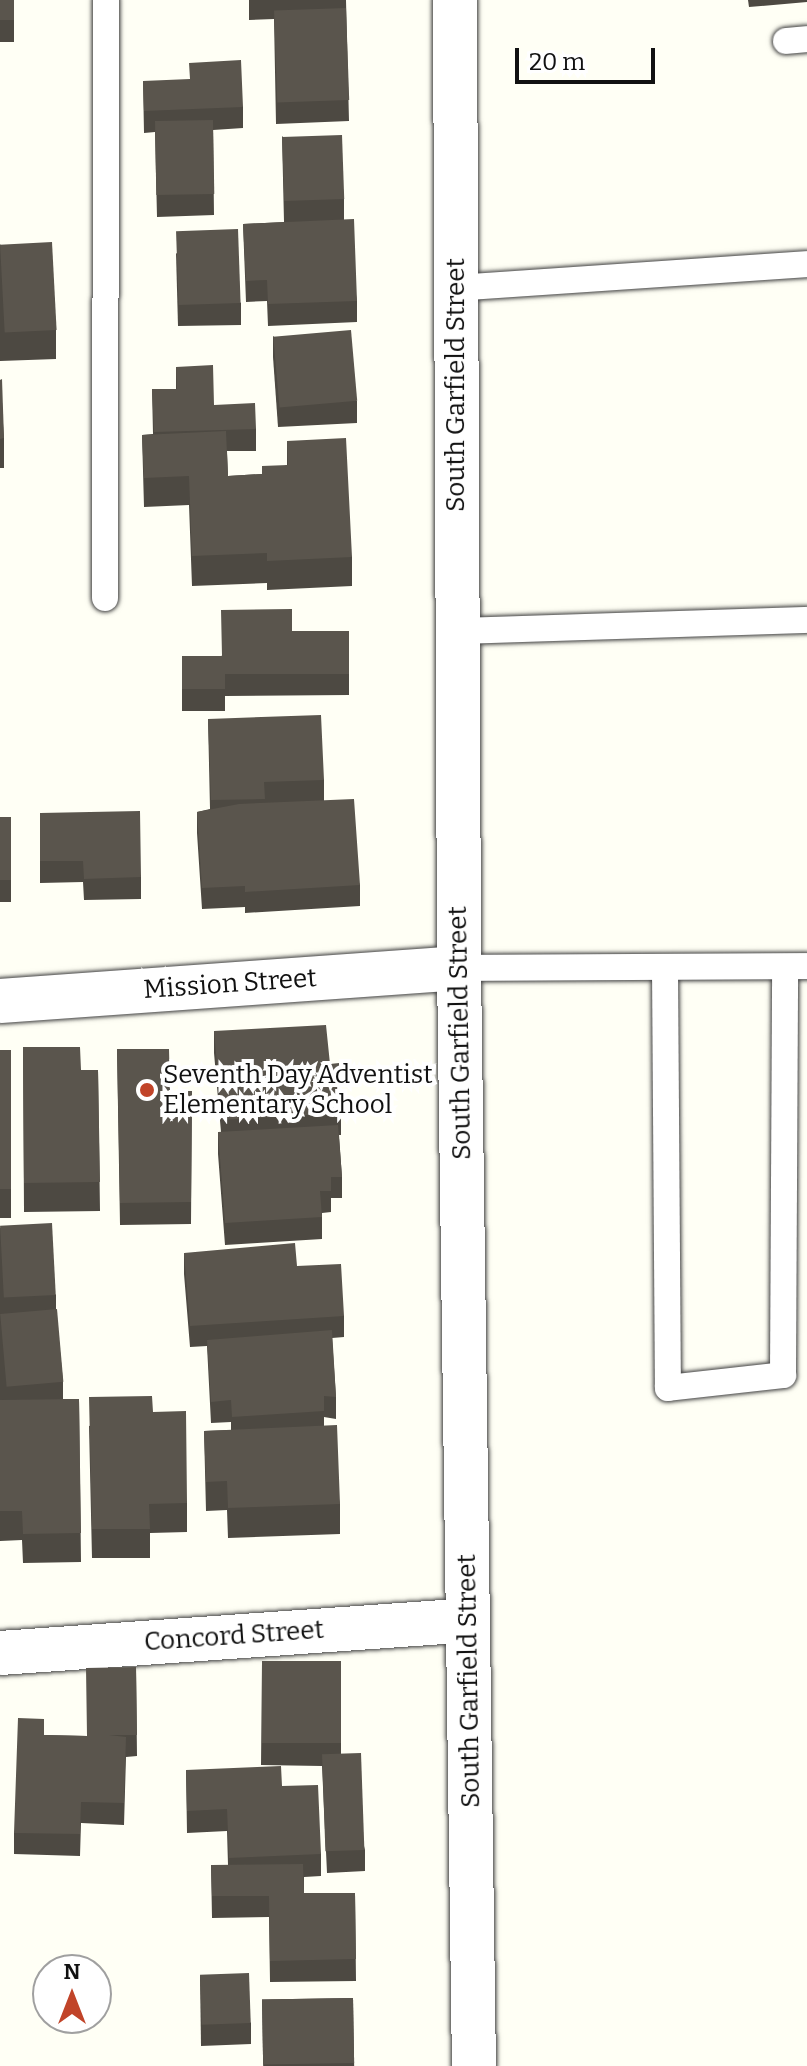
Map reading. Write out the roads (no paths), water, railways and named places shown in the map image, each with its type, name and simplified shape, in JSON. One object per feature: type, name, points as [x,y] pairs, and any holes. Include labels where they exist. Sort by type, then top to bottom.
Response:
[{"type":"street","name":"South Garfield Street","points":[[455,0],[459,968],[474,2066]]},
{"type":"street","name":"Mission Street","points":[[0,1001],[459,968]]},
{"type":"street","name":"Concord Street","points":[[0,1653],[468,1620]]},
{"type":"lane","points":[[105,598],[106,0]]},
{"type":"lane","points":[[455,288],[807,264]]},
{"type":"lane","points":[[457,631],[807,620]]},
{"type":"lane","points":[[459,968],[796,967],[783,1375],[668,1388],[665,968]]},
{"type":"place","name":"Seventh Day Adventist Elementary School","points":[[147,1090]]}]
